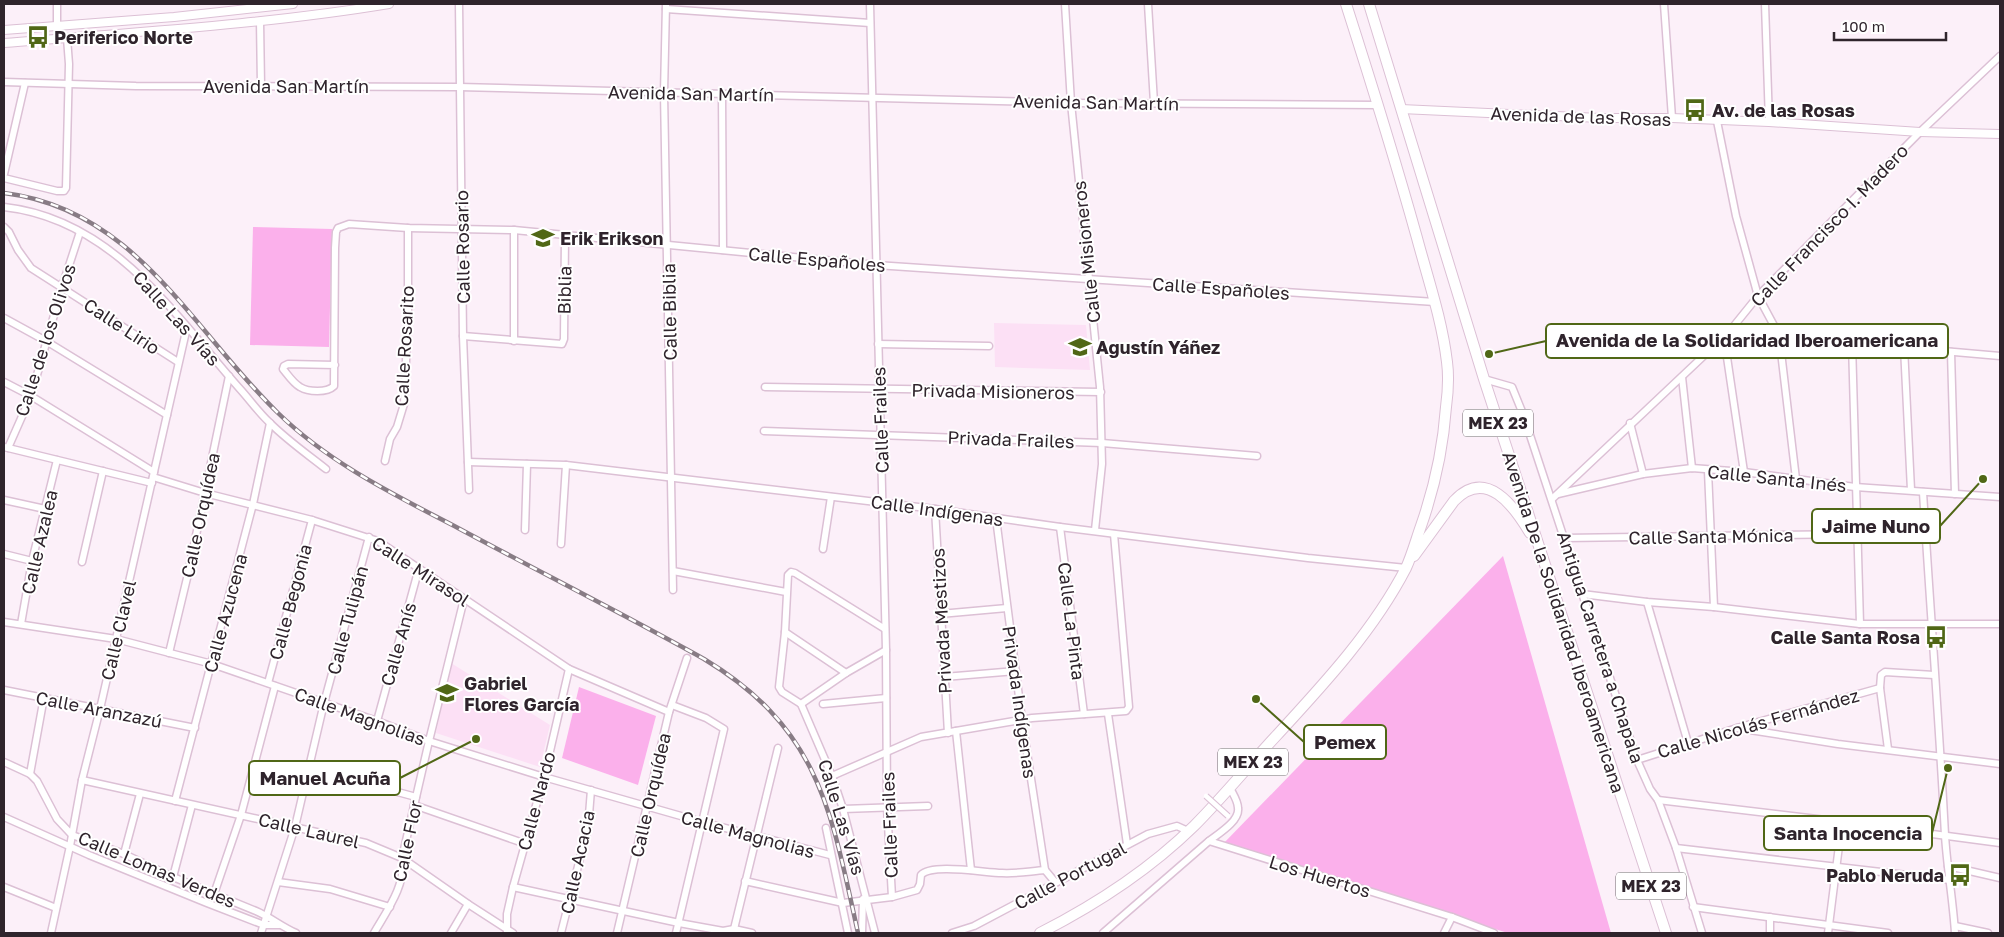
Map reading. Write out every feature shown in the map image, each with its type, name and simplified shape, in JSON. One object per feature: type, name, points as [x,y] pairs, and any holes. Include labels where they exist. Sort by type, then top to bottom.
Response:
[{"type":"highway","name":"MEX 23","points":[[1040,933],[1064,921],[1106,895],[1188,831],[1230,788],[1344,659],[1386,601],[1406,568],[1437,478],[1444,436],[1448,388],[1447,362],[1435,302],[1378,104],[1346,4]]},
{"type":"highway","name":"Avenida De la Solidaridad Iberoamericana","points":[[1369,4],[1484,379],[1666,933]]},
{"type":"highway","points":[[1406,568],[1454,501],[1459,496],[1473,489],[1487,489],[1506,499],[1513,506],[1537,544]]},
{"type":"street","points":[[57,4],[57,24]]},
{"type":"street","points":[[4,30],[57,24],[174,17],[257,6],[293,4]]},
{"type":"street","points":[[4,43],[260,22],[389,4]]},
{"type":"street","name":"Calle Rosario","points":[[459,4],[463,336],[468,490]]},
{"type":"street","name":"Calle Frailes","points":[[870,4],[886,650],[887,806],[892,897]]},
{"type":"street","name":"Calle Misioneros","points":[[1065,4],[1071,103],[1100,392],[1102,464],[1095,530]]},
{"type":"street","points":[[1148,4],[1154,102]]},
{"type":"street","points":[[1664,4],[1672,118]]},
{"type":"street","points":[[1766,4],[1769,122]]},
{"type":"street","points":[[666,7],[870,23]]},
{"type":"street","name":"Calle Biblia","points":[[666,7],[664,93],[673,590]]},
{"type":"street","points":[[260,22],[261,86]]},
{"type":"street","points":[[4,178],[57,191],[64,191],[67,185],[69,85],[67,38]]},
{"type":"street","name":"Calle Francisco I. Madero","points":[[1554,496],[1726,334],[1758,296],[1920,132],[2000,56]]},
{"type":"street","name":"Avenida San Martín","points":[[4,82],[69,85],[459,87],[1071,103],[1378,104]]},
{"type":"street","points":[[4,174],[25,82]]},
{"type":"street","points":[[722,94],[723,250]]},
{"type":"street","name":"Avenida de las Rosas","points":[[1401,109],[1600,118],[1672,118],[1769,122],[1920,132],[2000,134]]},
{"type":"street","points":[[1717,121],[1736,216],[1758,296],[1780,335],[1796,479]]},
{"type":"street","name":"Calle Las Vías","points":[[4,207],[44,216],[97,241],[124,260],[144,279],[187,327],[270,423],[326,469]]},
{"type":"street","name":"Calle Españoles","points":[[335,365],[288,364],[283,369],[302,388],[322,391],[330,390],[334,386],[335,365],[336,232],[342,226],[349,224],[408,228],[514,230],[876,265],[1435,302]]},
{"type":"street","name":"Calle Lirio","points":[[4,227],[31,268],[178,362]]},
{"type":"street","name":"Calle Rosarito","points":[[385,461],[390,439],[397,427],[404,404],[408,228]]},
{"type":"street","points":[[463,336],[514,341],[514,230]]},
{"type":"street","name":"Calle de los Olivos","points":[[6,447],[31,396],[62,287],[80,232]]},
{"type":"street","name":"Biblia","points":[[514,341],[562,344],[564,340],[565,235]]},
{"type":"street","points":[[4,318],[46,341],[167,415]]},
{"type":"street","name":"Calle Clavel","points":[[51,933],[82,780],[100,709],[187,327]]},
{"type":"street","points":[[1744,472],[1726,334],[1759,335]]},
{"type":"street","points":[[1780,335],[1852,344],[2000,356]]},
{"type":"street","points":[[878,344],[989,346]]},
{"type":"street","points":[[1852,344],[1860,624]]},
{"type":"street","points":[[1904,347],[1911,490]]},
{"type":"street","points":[[1952,352],[1955,494]]},
{"type":"street","name":"Calle Orquídea","points":[[169,653],[229,376]]},
{"type":"street","points":[[1682,377],[1692,468]]},
{"type":"street","name":"Antigua Carretera a Chapala","points":[[1484,379],[1512,387],[1554,496],[1564,538],[1637,760],[1650,789],[1658,800],[1676,848],[1702,933]]},
{"type":"street","points":[[4,382],[31,396],[153,477]]},
{"type":"street","name":"Privada Misioneros","points":[[766,387],[1100,392]]},
{"type":"street","name":"Calle Azucena","points":[[175,801],[253,504],[270,423]]},
{"type":"street","points":[[1630,423],[1643,474]]},
{"type":"street","name":"Privada Frailes","points":[[764,431],[1102,443],[1257,456]]},
{"type":"street","name":"Calle Mirasol","points":[[6,447],[103,471],[153,477],[204,493],[312,520],[378,541],[569,669],[670,708],[706,718],[724,729],[702,822]]},
{"type":"street","name":"Calle Azalea","points":[[21,624],[32,561],[57,460]]},
{"type":"street","name":"Calle Indígenas","points":[[468,462],[566,465],[882,502],[1060,527],[1308,558],[1406,568]]},
{"type":"street","points":[[525,530],[527,464]]},
{"type":"street","points":[[561,544],[566,465]]},
{"type":"street","name":"Calle Santa Inés","points":[[1554,496],[1643,474],[1692,468],[1708,471],[1744,472],[1855,487],[2000,497]]},
{"type":"street","points":[[82,562],[103,471]]},
{"type":"street","points":[[1708,471],[1714,607]]},
{"type":"street","points":[[1923,492],[1934,675],[1942,757],[1945,836],[1955,930],[1988,933]]},
{"type":"street","points":[[823,549],[830,497]]},
{"type":"street","points":[[4,500],[45,509]]},
{"type":"street","name":"Privada Mestizos","points":[[934,509],[948,733]]},
{"type":"street","name":"Privada Indígenas","points":[[996,518],[1022,720],[1045,870]]},
{"type":"street","name":"Calle Begonia","points":[[268,684],[312,520]]},
{"type":"street","name":"Calle La Pinta","points":[[1060,527],[1084,714]]},
{"type":"street","points":[[832,776],[921,737],[1022,720],[1084,714],[1122,713],[1128,709],[1114,534]]},
{"type":"street","name":"Calle Santa Mónica","points":[[1564,538],[1858,534]]},
{"type":"street","name":"Calle Tulipán","points":[[261,933],[294,827],[324,703],[369,537]]},
{"type":"street","points":[[4,554],[32,561]]},
{"type":"street","name":"Calle Anís","points":[[377,721],[419,568]]},
{"type":"street","points":[[673,571],[786,592]]},
{"type":"street","points":[[885,629],[795,572],[791,572],[788,575],[786,592],[785,632],[779,688],[801,704],[846,673],[886,650]]},
{"type":"street","points":[[1582,594],[1860,624],[2000,624]]},
{"type":"street","name":"Calle Flor","points":[[374,933],[390,907],[402,875],[404,866],[402,858],[428,741],[464,598]]},
{"type":"street","points":[[1647,602],[1688,743]]},
{"type":"street","points":[[940,614],[1007,608]]},
{"type":"street","name":"Calle Magnolias","points":[[4,622],[116,639],[212,664],[377,721],[428,741],[648,807],[830,856]]},
{"type":"street","points":[[785,632],[846,673]]},
{"type":"street","name":"Calle Orquídea","points":[[617,933],[670,708],[687,658]]},
{"type":"street","name":"Calle Nardo","points":[[509,932],[507,914],[513,887],[544,777],[569,669]]},
{"type":"street","points":[[944,677],[1016,671]]},
{"type":"street","points":[[1888,749],[1880,688],[1881,675],[1885,672],[1934,675]]},
{"type":"street","name":"Calle Begonia","points":[[214,894],[241,815],[275,686]]},
{"type":"street","name":"Calle Nicolás Fernández","points":[[1637,760],[1737,728],[1880,688]]},
{"type":"street","name":"Calle Aranzazú","points":[[4,690],[195,728]]},
{"type":"street","points":[[4,762],[30,774],[44,697]]},
{"type":"street","points":[[823,704],[886,698]]},
{"type":"street","name":"Calle Las Vías","points":[[801,704],[832,776],[843,809],[875,933]]},
{"type":"street","points":[[1108,714],[1127,844]]},
{"type":"street","points":[[1737,728],[1838,744],[2000,764],[2000,757]]},
{"type":"street","points":[[956,731],[972,870]]},
{"type":"street","points":[[734,929],[778,748]]},
{"type":"street","points":[[309,768],[416,797]]},
{"type":"street","name":"Calle Lomas Verdes","points":[[30,774],[37,781],[57,819],[72,835],[124,854],[172,877],[267,916],[279,925],[296,933]]},
{"type":"street","name":"Calle Laurel","points":[[82,780],[366,843],[402,858],[509,932]]},
{"type":"street","points":[[1103,933],[1209,842],[1238,814],[1238,806],[1230,788]]},
{"type":"street","name":"Calle Acacia","points":[[561,933],[588,827],[591,790]]},
{"type":"street","points":[[124,854],[140,794]]},
{"type":"street","points":[[1206,796],[1228,816]]},
{"type":"street","points":[[1658,800],[2000,843]]},
{"type":"street","points":[[172,877],[192,805]]},
{"type":"street","points":[[414,805],[526,844]]},
{"type":"street","points":[[843,809],[928,806]]},
{"type":"street","name":"Calle Lomas Verdes","points":[[4,817],[264,925],[279,925]]},
{"type":"street","points":[[676,933],[702,822]]},
{"type":"street","points":[[1828,933],[1842,822]]},
{"type":"street","name":"Calle Portugal","points":[[952,933],[974,926],[1148,834],[1177,826],[1188,831]]},
{"type":"street","name":"Calle Las Vías","points":[[826,828],[830,856],[843,903],[848,933]]},
{"type":"street","name":"Los Huertos","points":[[1209,842],[1452,917],[1494,933]]},
{"type":"street","points":[[1676,848],[1950,880]]},
{"type":"street","points":[[1948,866],[2000,878]]},
{"type":"street","points":[[745,881],[843,903],[892,897],[917,890],[921,875],[924,872],[972,870],[1004,873],[1045,870],[1055,882]]},
{"type":"street","points":[[278,882],[330,889],[390,907]]},
{"type":"street","points":[[4,887],[56,908]]},
{"type":"street","points":[[513,887],[679,923],[723,931],[734,929],[752,933]]},
{"type":"street","points":[[862,933],[865,899]]},
{"type":"street","points":[[451,933],[468,904]]},
{"type":"street","points":[[1693,907],[1888,933]]},
{"type":"street","points":[[1444,933],[1452,917]]},
{"type":"street","points":[[1770,917],[1770,933]]},
{"type":"shaded area","points":[[253,227],[332,229],[329,347],[250,345]]},
{"type":"shaded area","points":[[994,323],[1086,325],[1090,370],[995,367]]},
{"type":"shaded area","points":[[1503,556],[1611,933],[1508,933],[1222,845]]},
{"type":"shaded area","points":[[451,663],[550,725],[540,767],[436,733]]},
{"type":"shaded area","points":[[579,687],[656,716],[638,785],[562,758]]},
{"type":"railway","points":[[4,193],[50,204],[90,222],[126,248],[158,278],[278,413],[298,431],[341,463],[410,503],[704,659],[743,686],[773,714],[797,744],[814,776],[828,811],[839,849],[858,933]]},
{"type":"place","name":"Periferico Norte","points":[[38,37]]},
{"type":"place","name":"Av. de las Rosas","points":[[1695,110]]},
{"type":"place","name":"Erik Erikson","points":[[543,238]]},
{"type":"place","name":"Agustín Yáñez","points":[[1080,347]]},
{"type":"place","name":"Avenida de la Solidaridad Iberoamericana","points":[[1489,354]]},
{"type":"place","name":"Jaime Nuno","points":[[1983,479]]},
{"type":"place","name":"Calle Santa Rosa","points":[[1936,637]]},
{"type":"place","name":"Gabriel Flores García","points":[[447,693]]},
{"type":"place","name":"Pemex","points":[[1256,699]]},
{"type":"place","name":"Manuel Acuña","points":[[476,739]]},
{"type":"place","name":"Santa Inocencia","points":[[1948,768]]},
{"type":"place","name":"Pablo Neruda","points":[[1960,875]]}]
